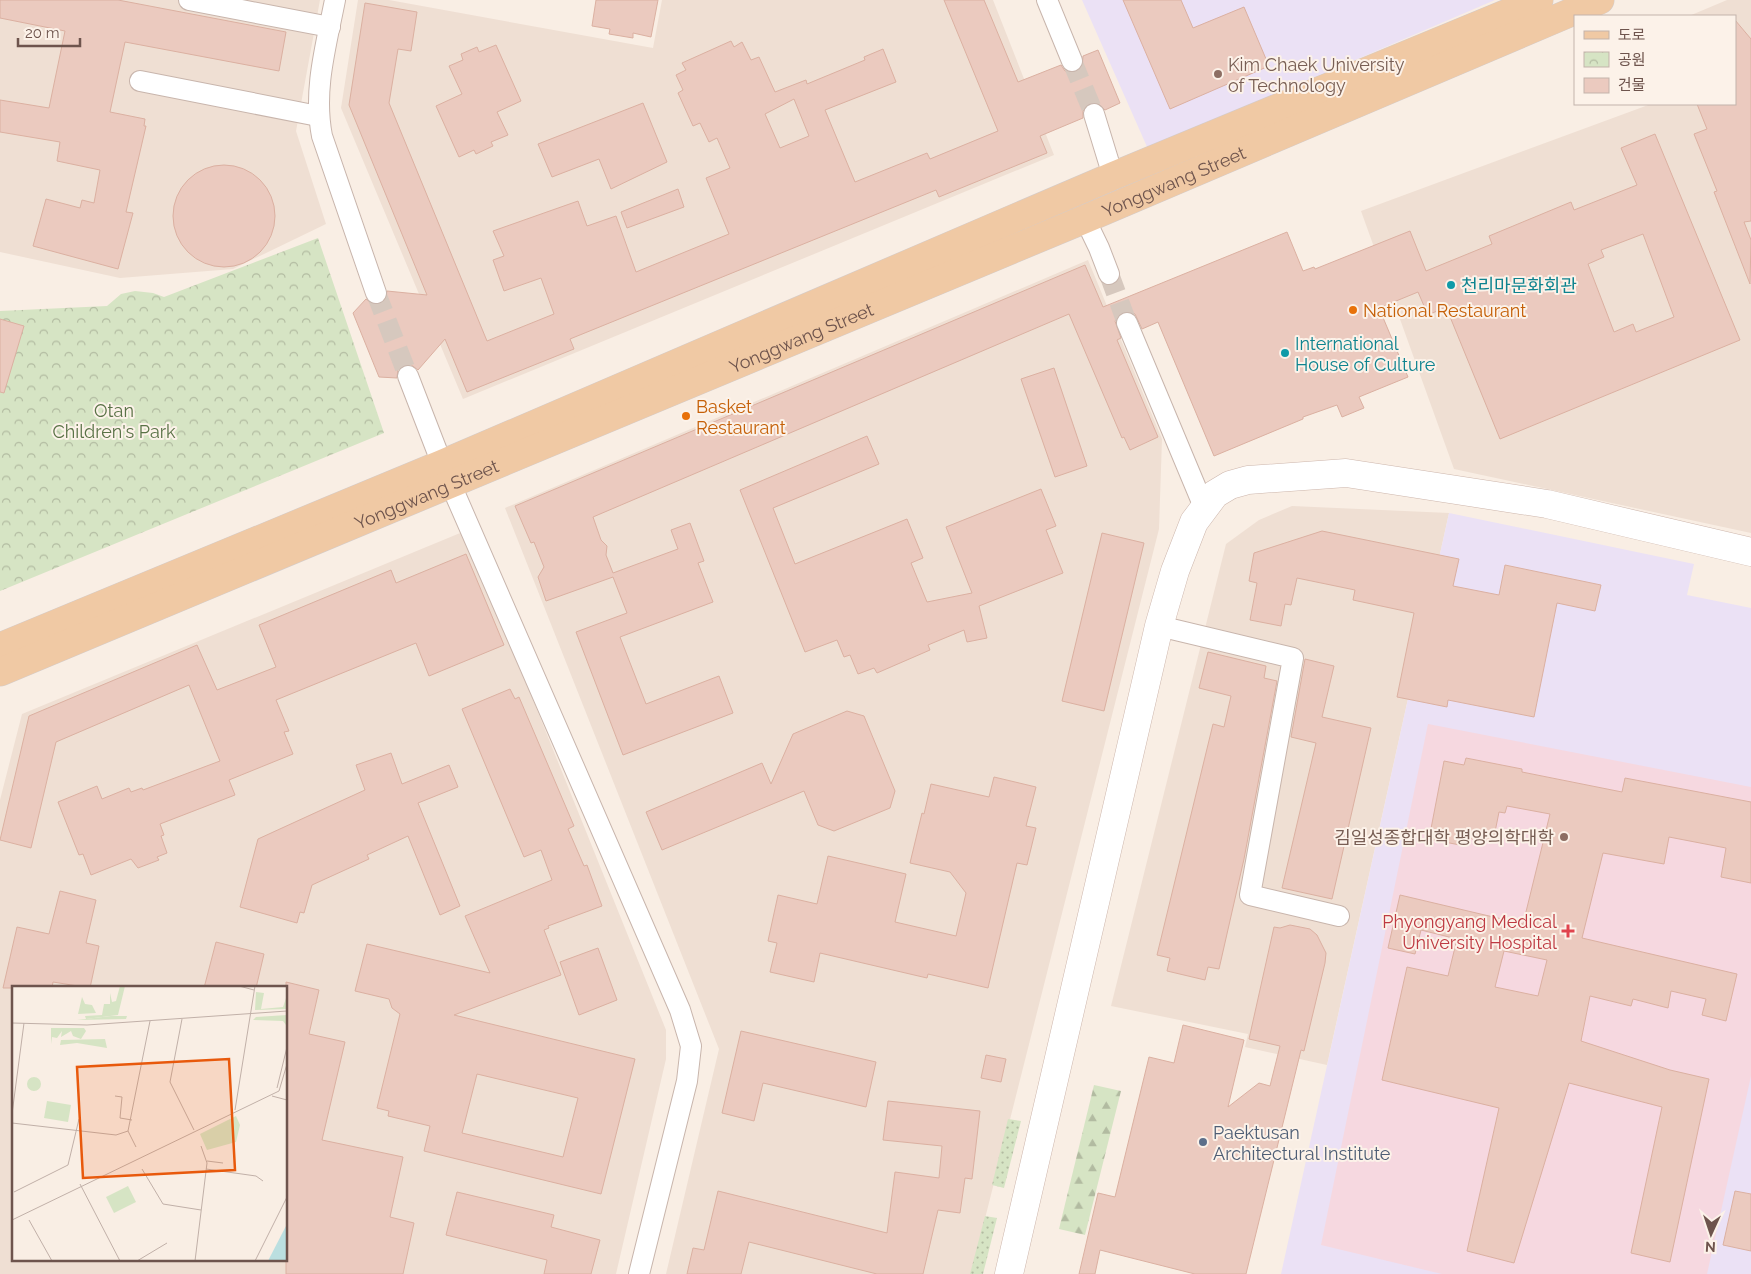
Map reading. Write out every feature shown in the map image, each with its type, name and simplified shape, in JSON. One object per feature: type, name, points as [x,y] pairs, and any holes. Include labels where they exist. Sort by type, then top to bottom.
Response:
[{"type":"main road","name":"Yonggwang Street","points":[[0,672],[1113,176],[1539,0]]},
{"type":"main road","name":"Yonggwang Street","points":[[0,647],[447,474],[1085,220],[1600,0]]},
{"type":"street","points":[[189,0],[330,27]]},
{"type":"street","points":[[335,0],[317,96],[318,116],[322,136],[376,293]]},
{"type":"street","points":[[1048,0],[1072,61]]},
{"type":"street","points":[[140,80],[318,116]]},
{"type":"street","points":[[1094,114],[1113,176]]},
{"type":"street","points":[[1085,220],[1109,274]]},
{"type":"street","points":[[1127,323],[1204,508]]},
{"type":"street","points":[[408,376],[447,474],[676,1001],[691,1046],[687,1081],[639,1274]]},
{"type":"street","points":[[1009,1274],[1159,626],[1194,522],[1204,508],[1222,490],[1248,480],[1346,473],[1546,504],[1751,552]]},
{"type":"street","points":[[1159,626],[1293,658],[1250,895],[1339,916]]},
{"type":"shaded area","points":[[0,0],[320,0],[296,131],[326,224],[233,269],[120,278],[0,252]]},
{"type":"shaded area","points":[[358,0],[389,0],[653,48],[662,0],[993,0],[1054,155],[463,399],[341,108]]},
{"type":"shaded area","name":"Kim Chaek University of Technology","points":[[1082,0],[1495,0],[1148,149]]},
{"type":"shaded area","points":[[1727,0],[1751,0],[1751,533],[1454,469],[1361,211],[1648,105],[1736,105],[1736,15],[1691,15]]},
{"type":"shaded area","points":[[1088,260],[1162,439],[1159,529],[971,1274],[666,1274],[719,1049],[505,508]]},
{"type":"shaded area","points":[[1292,506],[1449,513],[1327,1065],[1245,1047],[1248,1034],[1111,1006],[1226,544],[1259,520]]},
{"type":"shaded area","name":"Phyongyang Medical University Hospital","points":[[1449,513],[1694,564],[1687,595],[1751,608],[1751,1274],[1281,1274]]},
{"type":"shaded area","points":[[465,531],[666,1030],[666,1059],[616,1274],[0,1274],[0,800],[22,714]]},
{"type":"shaded area","name":"Phyongyang Medical University Hospital","points":[[1428,724],[1751,787],[1751,1076],[1707,1274],[1442,1274],[1321,1245]]},
{"type":"green space","name":"Otan Children's Park","points":[[318,238],[384,433],[0,591],[0,311],[107,306],[121,294],[135,291],[153,293],[164,297]]},
{"type":"green space","points":[[1094,1085],[1121,1091],[1085,1235],[1059,1229]]},
{"type":"green space","points":[[1008,1119],[1021,1121],[1004,1188],[992,1185]]},
{"type":"green space","points":[[985,1216],[997,1218],[983,1274],[970,1274]]},
{"type":"building","points":[[0,0],[118,0],[286,32],[279,71],[125,42],[110,112],[145,119],[144,126],[146,126],[126,212],[133,213],[118,269],[33,246],[46,199],[80,208],[82,200],[94,203],[100,170],[57,161],[60,142],[0,132],[0,100],[49,108],[65,31],[0,18]]},
{"type":"building","points":[[596,0],[658,0],[651,37],[633,33],[633,38],[609,34],[610,29],[592,26]]},
{"type":"building","points":[[944,0],[984,0],[1018,82],[1061,65],[1065,71],[1076,72],[1082,68],[1083,56],[1098,50],[1120,103],[1105,110],[1097,103],[1090,103],[1083,111],[1083,118],[1040,136],[1047,153],[939,197],[936,190],[570,339],[574,349],[467,392],[445,339],[418,370],[410,364],[404,365],[398,369],[397,378],[379,377],[353,313],[366,299],[373,304],[380,304],[385,300],[387,291],[427,295],[349,105],[365,3],[417,12],[411,51],[398,49],[389,103],[487,341],[554,314],[541,278],[504,291],[493,260],[504,256],[493,231],[578,201],[587,226],[616,216],[636,272],[729,234],[706,178],[730,168],[717,138],[709,142],[700,123],[693,126],[678,93],[683,90],[676,75],[686,70],[682,63],[731,41],[734,47],[742,42],[751,60],[759,57],[775,92],[806,80],[807,84],[865,60],[864,57],[883,49],[896,82],[825,110],[855,182],[927,153],[930,159],[998,131]],"holes":[[[794,99],[809,136],[780,148],[765,114]]]},
{"type":"building","points":[[1123,0],[1181,0],[1193,28],[1244,7],[1269,66],[1170,109]]},
{"type":"building","points":[[1736,21],[1751,39],[1751,221],[1744,222],[1751,240],[1750,284],[1714,192],[1717,191],[1694,134],[1707,129],[1697,105],[1736,105]]},
{"type":"building","points":[[496,45],[521,101],[497,112],[508,135],[491,142],[493,146],[476,154],[474,150],[459,157],[436,106],[462,94],[449,66],[463,60],[461,54],[477,47],[479,52]]},
{"type":"building","points":[[643,103],[667,162],[611,189],[599,159],[552,177],[538,144]]},
{"type":"building","points":[[1655,134],[1740,340],[1500,439],[1446,307],[1428,315],[1418,292],[1379,308],[1408,377],[1359,397],[1364,408],[1342,417],[1337,405],[1303,417],[1303,419],[1214,456],[1158,322],[1142,329],[1135,314],[1128,311],[1122,312],[1115,321],[1121,338],[1117,340],[1158,437],[1130,450],[1124,437],[1122,438],[1069,314],[593,517],[601,540],[607,546],[606,555],[613,573],[678,549],[671,530],[690,523],[704,561],[698,563],[713,602],[620,637],[646,704],[719,676],[733,713],[623,755],[576,632],[627,613],[613,577],[546,601],[538,577],[544,567],[534,542],[531,543],[515,506],[1085,265],[1103,307],[1287,232],[1303,271],[1314,267],[1315,269],[1410,231],[1426,271],[1492,244],[1489,236],[1571,202],[1574,210],[1637,185],[1621,148]],"holes":[[[1643,234],[1674,317],[1636,332],[1633,324],[1614,332],[1588,264],[1604,257],[1601,250]]]},
{"type":"building","points":[[224,165],[244,169],[260,180],[271,196],[275,216],[271,236],[260,252],[244,263],[224,267],[204,263],[188,252],[177,236],[173,216],[177,196],[188,180],[204,169]]},
{"type":"building","points":[[678,189],[684,207],[627,228],[621,212]]},
{"type":"building","points":[[0,319],[24,326],[4,393],[0,392]]},
{"type":"building","points":[[1054,368],[1087,466],[1055,477],[1021,379]]},
{"type":"building","points":[[867,436],[879,464],[773,508],[795,564],[907,519],[923,558],[911,563],[927,602],[972,593],[946,527],[1041,489],[1056,526],[1046,530],[1063,573],[979,606],[987,638],[967,642],[964,630],[928,645],[930,650],[877,673],[874,668],[858,674],[850,655],[844,657],[837,640],[805,652],[740,490]]},
{"type":"building","points":[[1322,531],[1459,559],[1453,586],[1499,595],[1505,565],[1601,585],[1595,611],[1557,603],[1534,717],[1448,700],[1447,707],[1397,697],[1414,613],[1353,600],[1355,590],[1297,578],[1291,605],[1285,604],[1281,626],[1250,620],[1257,583],[1249,581],[1254,553]]},
{"type":"building","points":[[1102,533],[1144,543],[1104,711],[1062,701]]},
{"type":"building","points":[[466,554],[504,645],[429,676],[416,643],[276,700],[289,731],[284,732],[293,754],[229,780],[235,795],[160,824],[164,835],[161,836],[167,853],[157,857],[159,860],[138,868],[131,859],[91,875],[83,854],[79,855],[58,802],[97,786],[102,799],[129,788],[131,792],[142,788],[143,790],[220,761],[189,685],[56,742],[31,848],[0,840],[29,716],[197,645],[217,690],[276,667],[259,625],[391,570],[396,583]]},
{"type":"building","points":[[1208,652],[1266,666],[1264,678],[1277,681],[1244,859],[1219,969],[1208,967],[1205,980],[1167,971],[1170,958],[1157,955],[1213,724],[1224,727],[1231,696],[1199,688]]},
{"type":"building","points":[[1305,659],[1334,666],[1322,717],[1371,728],[1332,899],[1282,888],[1316,743],[1291,737]]},
{"type":"building","points":[[510,689],[515,699],[519,697],[574,826],[568,829],[584,866],[587,865],[602,906],[548,926],[549,928],[544,930],[561,975],[454,1015],[635,1059],[601,1194],[424,1151],[430,1126],[388,1116],[389,1111],[377,1108],[400,1014],[392,1008],[389,999],[355,991],[367,944],[490,973],[465,916],[552,880],[541,850],[524,857],[462,709]],"holes":[[[477,1074],[578,1098],[563,1157],[462,1133]]]},
{"type":"building","points":[[847,711],[864,716],[895,791],[890,808],[834,831],[818,825],[804,791],[662,850],[646,812],[762,763],[771,784],[793,734]]},
{"type":"building","points":[[391,753],[402,784],[449,765],[458,787],[418,803],[460,906],[440,915],[408,836],[367,855],[369,859],[312,885],[304,913],[300,912],[297,923],[240,907],[258,839],[365,790],[356,765]]},
{"type":"building","points":[[1466,758],[1522,769],[1522,772],[1622,792],[1625,778],[1751,802],[1751,883],[1721,877],[1726,848],[1669,837],[1664,864],[1603,853],[1582,938],[1737,974],[1726,1021],[1702,1015],[1706,999],[1671,991],[1668,1008],[1633,999],[1631,1006],[1590,996],[1581,1041],[1670,1070],[1709,1079],[1670,1262],[1631,1253],[1662,1107],[1569,1083],[1514,1263],[1467,1251],[1499,1108],[1382,1080],[1407,967],[1448,976],[1457,939],[1421,930],[1415,954],[1388,948],[1400,895],[1523,924],[1550,814],[1507,806],[1505,813],[1499,812],[1493,842],[1466,838],[1465,846],[1429,839],[1444,761],[1464,765]],"holes":[[[1504,951],[1547,960],[1538,996],[1495,987]]]},
{"type":"building","points":[[994,777],[1036,787],[1026,826],[1036,828],[1027,865],[1017,863],[988,988],[928,974],[927,978],[820,953],[814,982],[770,972],[777,943],[768,941],[778,895],[817,904],[828,856],[906,874],[895,922],[956,936],[966,893],[950,872],[910,863],[931,784],[989,797]]},
{"type":"building","points":[[60,891],[96,900],[86,943],[99,946],[90,986],[53,982],[52,986],[12,986],[12,988],[3,988],[17,927],[49,934]]},
{"type":"building","name":"Paektusan Architectural Institute","points":[[1290,925],[1310,929],[1317,935],[1326,953],[1325,963],[1304,1051],[1301,1050],[1246,1274],[1195,1274],[1100,1250],[1095,1274],[1079,1274],[1098,1193],[1115,1197],[1149,1057],[1174,1063],[1183,1025],[1244,1040],[1228,1107],[1259,1083],[1270,1086],[1280,1046],[1249,1039],[1274,927],[1280,928]]},
{"type":"building","points":[[216,942],[264,954],[256,986],[205,986]]},
{"type":"building","points":[[598,948],[617,1000],[579,1015],[560,962]]},
{"type":"building","points":[[286,982],[319,990],[309,1034],[345,1042],[322,1140],[403,1157],[390,1217],[414,1223],[403,1274],[286,1274],[286,1262],[288,1262],[288,986],[286,986]]},
{"type":"building","points":[[741,1031],[876,1062],[866,1107],[763,1083],[754,1121],[722,1113]]},
{"type":"building","points":[[986,1055],[1006,1059],[1001,1082],[981,1078]]},
{"type":"building","points":[[888,1101],[980,1111],[972,1179],[965,1178],[960,1213],[938,1210],[923,1274],[877,1274],[749,1242],[741,1274],[687,1274],[693,1248],[704,1250],[718,1191],[887,1233],[895,1172],[939,1178],[942,1146],[883,1140]]},
{"type":"building","points":[[1735,1191],[1751,1194],[1751,1251],[1723,1245]]},
{"type":"building","points":[[457,1192],[554,1215],[551,1227],[600,1240],[591,1274],[544,1274],[547,1260],[446,1235]]},
{"type":"tunnel","points":[[1072,61],[1094,114]]},
{"type":"tunnel","points":[[1109,274],[1127,323]]},
{"type":"tunnel","points":[[376,293],[408,376]]},
{"type":"place","name":"Kim Chaek University of Technology","points":[[1218,74]]},
{"type":"place","name":"천리마문화회관","points":[[1451,285]]},
{"type":"place","name":"National Restaurant","points":[[1353,310]]},
{"type":"place","name":"International House of Culture","points":[[1285,353]]},
{"type":"place","name":"Basket Restaurant","points":[[686,416]]},
{"type":"place","name":"김일성종합대학 평양의학대학","points":[[1564,837]]},
{"type":"place","name":"Phyongyang Medical University Hospital","points":[[1568,931]]},
{"type":"place","name":"Paektusan Architectural Institute","points":[[1203,1142]]}]
